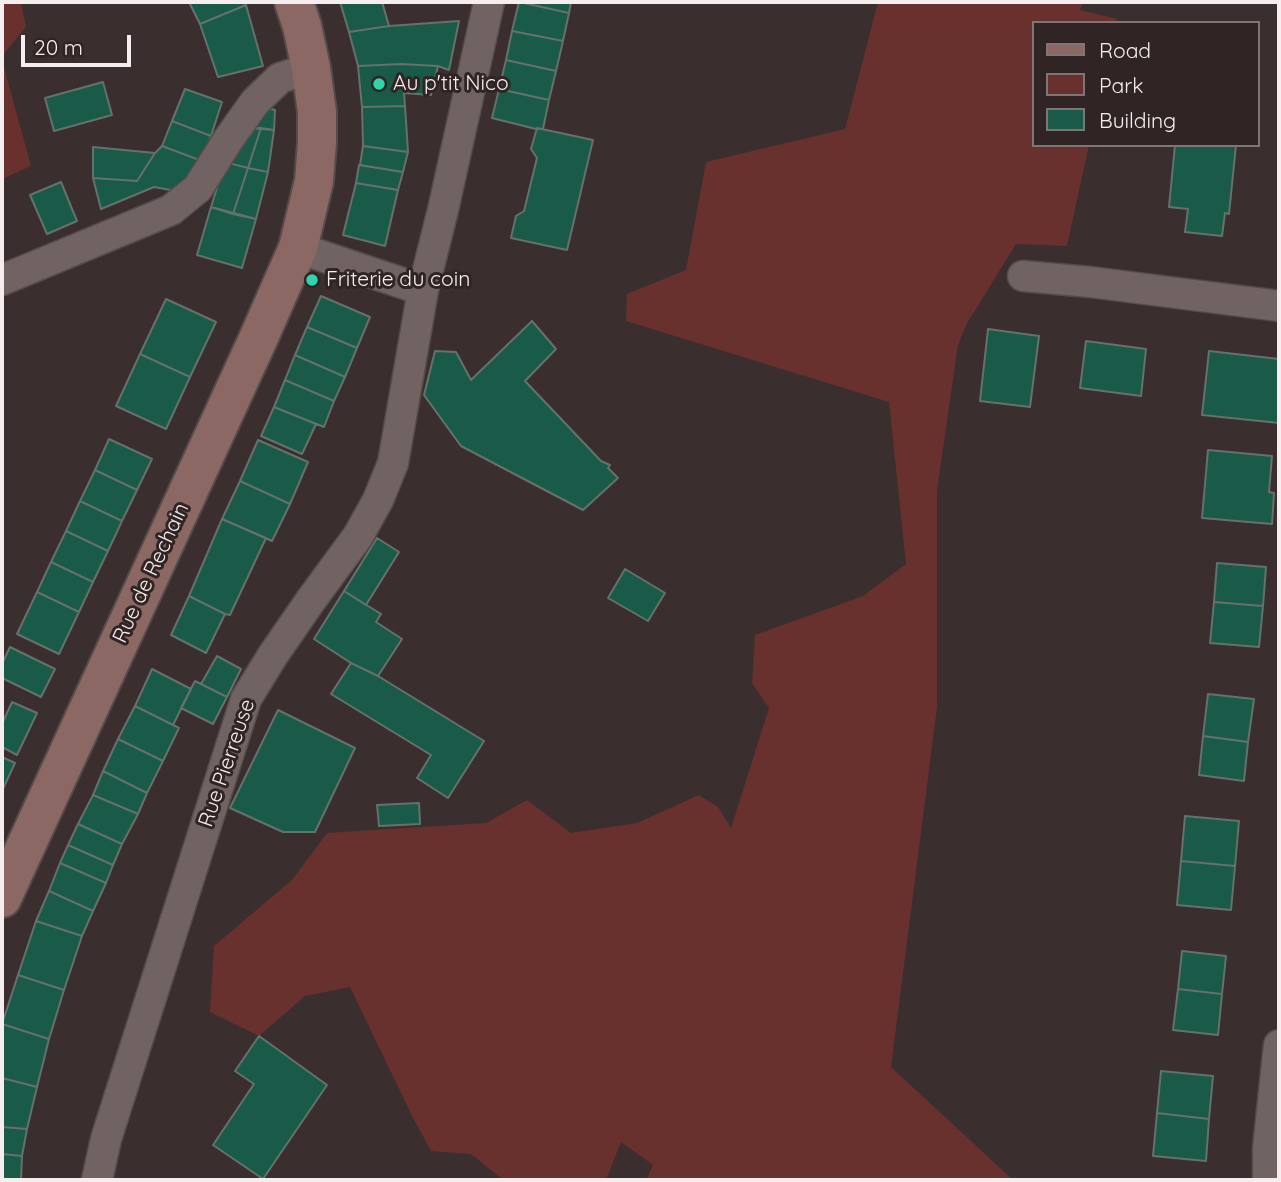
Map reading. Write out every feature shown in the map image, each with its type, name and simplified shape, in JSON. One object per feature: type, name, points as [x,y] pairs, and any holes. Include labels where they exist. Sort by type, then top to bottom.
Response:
[{"type":"main road","name":"Rue de Rechain","points":[[2,898],[298,248],[314,181],[317,112],[311,68],[294,2]]},
{"type":"street","name":"Rue Pierreuse","points":[[97,1180],[106,1139],[246,699],[280,644],[358,536],[378,500],[393,463],[424,290],[489,2]]},
{"type":"street","points":[[2,280],[171,210],[198,188],[255,102],[280,78],[311,68]]},
{"type":"street","points":[[298,248],[424,290]]},
{"type":"street","points":[[1023,276],[1279,306]]},
{"type":"street","points":[[1268,1180],[1268,1148],[1279,1045]]},
{"type":"green space","points":[[2,2],[21,2],[26,27],[2,56]]},
{"type":"green space","points":[[878,2],[1083,2],[1080,10],[1117,19],[1032,21],[1032,147],[1089,147],[1067,246],[1016,244],[966,325],[958,345],[937,490],[937,707],[891,1067],[1013,1180],[646,1180],[653,1165],[621,1142],[606,1180],[503,1180],[471,1154],[431,1151],[350,987],[305,996],[259,1036],[210,1012],[214,946],[292,880],[327,833],[486,823],[527,800],[571,833],[637,823],[699,795],[718,807],[731,828],[769,708],[752,683],[755,635],[863,596],[906,564],[889,402],[626,321],[627,294],[686,270],[706,162],[845,129]]},
{"type":"green space","points":[[2,60],[31,166],[2,179]]},
{"type":"building","points":[[189,2],[244,2],[246,5],[200,24]]},
{"type":"building","points":[[340,2],[382,2],[389,26],[349,32]]},
{"type":"building","points":[[519,2],[569,13],[563,41],[512,31]]},
{"type":"building","points":[[519,2],[571,2],[569,13]]},
{"type":"building","points":[[246,5],[263,66],[218,77],[200,24]]},
{"type":"building","points":[[459,21],[449,70],[438,66],[401,64],[358,66],[349,32]]},
{"type":"building","points":[[512,31],[563,41],[556,71],[506,60]]},
{"type":"building","points":[[506,60],[556,71],[549,100],[499,89]]},
{"type":"building","points":[[358,66],[438,66],[431,95],[404,93],[405,106],[362,107]]},
{"type":"building","points":[[103,82],[112,115],[54,131],[45,98]]},
{"type":"building","points":[[185,89],[222,102],[211,136],[172,121]]},
{"type":"building","points":[[499,89],[549,100],[543,129],[492,118]]},
{"type":"building","points":[[405,106],[408,152],[363,146],[362,107]]},
{"type":"building","points":[[263,107],[275,110],[274,130],[249,128]]},
{"type":"building","points":[[172,121],[211,136],[202,161],[162,146]]},
{"type":"building","points":[[249,128],[261,128],[248,168],[225,162]]},
{"type":"building","points":[[261,128],[274,130],[268,172],[248,168]]},
{"type":"building","points":[[537,128],[593,140],[567,250],[511,238],[516,216],[524,211],[537,158],[531,149]]},
{"type":"building","points":[[162,146],[202,161],[176,191],[154,187],[101,209],[93,178],[137,181]]},
{"type":"building","points":[[363,146],[408,152],[403,172],[360,165]]},
{"type":"building","points":[[93,147],[155,153],[137,181],[93,178]]},
{"type":"building","points":[[1175,147],[1236,147],[1229,214],[1225,213],[1222,236],[1185,232],[1188,209],[1169,207]]},
{"type":"building","points":[[225,162],[248,168],[233,214],[211,207]]},
{"type":"building","points":[[359,165],[403,172],[398,190],[356,183]]},
{"type":"building","points":[[248,168],[268,172],[256,219],[233,214]]},
{"type":"building","points":[[61,182],[77,221],[47,234],[30,195]]},
{"type":"building","points":[[356,183],[398,190],[385,246],[343,235]]},
{"type":"building","points":[[211,207],[256,219],[242,268],[197,255]]},
{"type":"building","points":[[321,296],[370,317],[357,348],[307,327]]},
{"type":"building","points":[[166,299],[216,322],[190,377],[140,354]]},
{"type":"building","points":[[532,321],[556,349],[525,381],[601,461],[610,465],[608,468],[618,478],[583,510],[461,446],[424,395],[435,351],[456,352],[471,380]]},
{"type":"building","points":[[307,327],[357,348],[345,377],[295,355]]},
{"type":"building","points":[[988,329],[1039,336],[1030,407],[980,401]]},
{"type":"building","points":[[1086,341],[1146,349],[1141,396],[1080,388]]},
{"type":"building","points":[[1209,351],[1279,359],[1279,423],[1202,415]]},
{"type":"building","points":[[140,354],[190,377],[166,429],[116,406]]},
{"type":"building","points":[[295,355],[345,377],[334,401],[285,380]]},
{"type":"building","points":[[285,380],[334,401],[324,427],[274,407]]},
{"type":"building","points":[[274,407],[316,424],[302,454],[261,436]]},
{"type":"building","points":[[109,439],[152,459],[137,490],[95,470]]},
{"type":"building","points":[[258,440],[308,462],[290,504],[240,481]]},
{"type":"building","points":[[1208,450],[1272,456],[1269,492],[1274,493],[1272,524],[1202,518]]},
{"type":"building","points":[[95,470],[137,490],[122,521],[80,501]]},
{"type":"building","points":[[240,481],[290,504],[272,541],[222,519]]},
{"type":"building","points":[[80,501],[122,521],[108,551],[66,531]]},
{"type":"building","points":[[222,519],[266,538],[230,615],[189,596]]},
{"type":"building","points":[[66,531],[108,551],[93,582],[51,562]]},
{"type":"building","points":[[377,538],[399,552],[366,605],[344,591]]},
{"type":"building","points":[[51,562],[93,582],[79,612],[37,592]]},
{"type":"building","points":[[1217,563],[1266,567],[1263,606],[1214,602]]},
{"type":"building","points":[[625,569],[665,593],[648,621],[608,598]]},
{"type":"building","points":[[344,591],[381,614],[376,622],[402,639],[378,676],[351,663],[314,639]]},
{"type":"building","points":[[37,592],[79,612],[59,654],[17,634]]},
{"type":"building","points":[[189,596],[225,614],[206,653],[171,635]]},
{"type":"building","points":[[1214,602],[1263,606],[1259,647],[1210,643]]},
{"type":"building","points":[[10,647],[55,669],[41,697],[2,678],[2,664]]},
{"type":"building","points":[[217,656],[241,669],[227,697],[201,684]]},
{"type":"building","points":[[351,663],[378,676],[484,741],[448,798],[417,778],[431,755],[331,694]]},
{"type":"building","points":[[152,669],[191,689],[173,725],[135,706]]},
{"type":"building","points":[[195,681],[227,697],[213,724],[181,708]]},
{"type":"building","points":[[1208,694],[1254,699],[1248,742],[1203,736]]},
{"type":"building","points":[[12,702],[37,713],[17,755],[2,747],[2,724]]},
{"type":"building","points":[[135,706],[179,728],[163,761],[118,739]]},
{"type":"building","points":[[278,710],[355,748],[315,832],[283,832],[230,808]]},
{"type":"building","points":[[1203,736],[1248,742],[1244,781],[1199,775]]},
{"type":"building","points":[[118,739],[163,761],[147,793],[103,771]]},
{"type":"building","points":[[2,757],[15,763],[2,791]]},
{"type":"building","points":[[103,771],[147,793],[138,814],[93,795]]},
{"type":"building","points":[[93,795],[138,814],[122,844],[78,824]]},
{"type":"building","points":[[419,803],[420,824],[379,826],[377,805]]},
{"type":"building","points":[[1185,816],[1239,821],[1235,866],[1181,861]]},
{"type":"building","points":[[78,824],[122,844],[113,865],[68,845]]},
{"type":"building","points":[[68,845],[113,865],[106,883],[60,863]]},
{"type":"building","points":[[1181,861],[1235,866],[1231,910],[1177,905]]},
{"type":"building","points":[[60,863],[106,883],[93,911],[49,891]]},
{"type":"building","points":[[49,891],[93,911],[82,936],[36,921]]},
{"type":"building","points":[[36,921],[82,936],[64,990],[18,975]]},
{"type":"building","points":[[1182,951],[1226,956],[1222,994],[1178,989]]},
{"type":"building","points":[[18,975],[64,990],[49,1039],[2,1024]]},
{"type":"building","points":[[1178,989],[1222,994],[1218,1035],[1173,1030]]},
{"type":"building","points":[[2,1024],[49,1039],[37,1087],[2,1078]]},
{"type":"building","points":[[259,1036],[327,1085],[263,1179],[213,1145],[254,1084],[235,1071]]},
{"type":"building","points":[[1161,1071],[1213,1076],[1209,1119],[1157,1113]]},
{"type":"building","points":[[2,1078],[37,1087],[27,1129],[2,1127]]},
{"type":"building","points":[[1157,1113],[1209,1119],[1206,1161],[1153,1156]]},
{"type":"building","points":[[2,1127],[27,1129],[22,1156],[2,1154]]},
{"type":"building","points":[[2,1154],[22,1156],[21,1180],[2,1180]]},
{"type":"place","name":"Au p'tit Nico","points":[[379,84]]},
{"type":"place","name":"Friterie du coin","points":[[312,280]]}]
